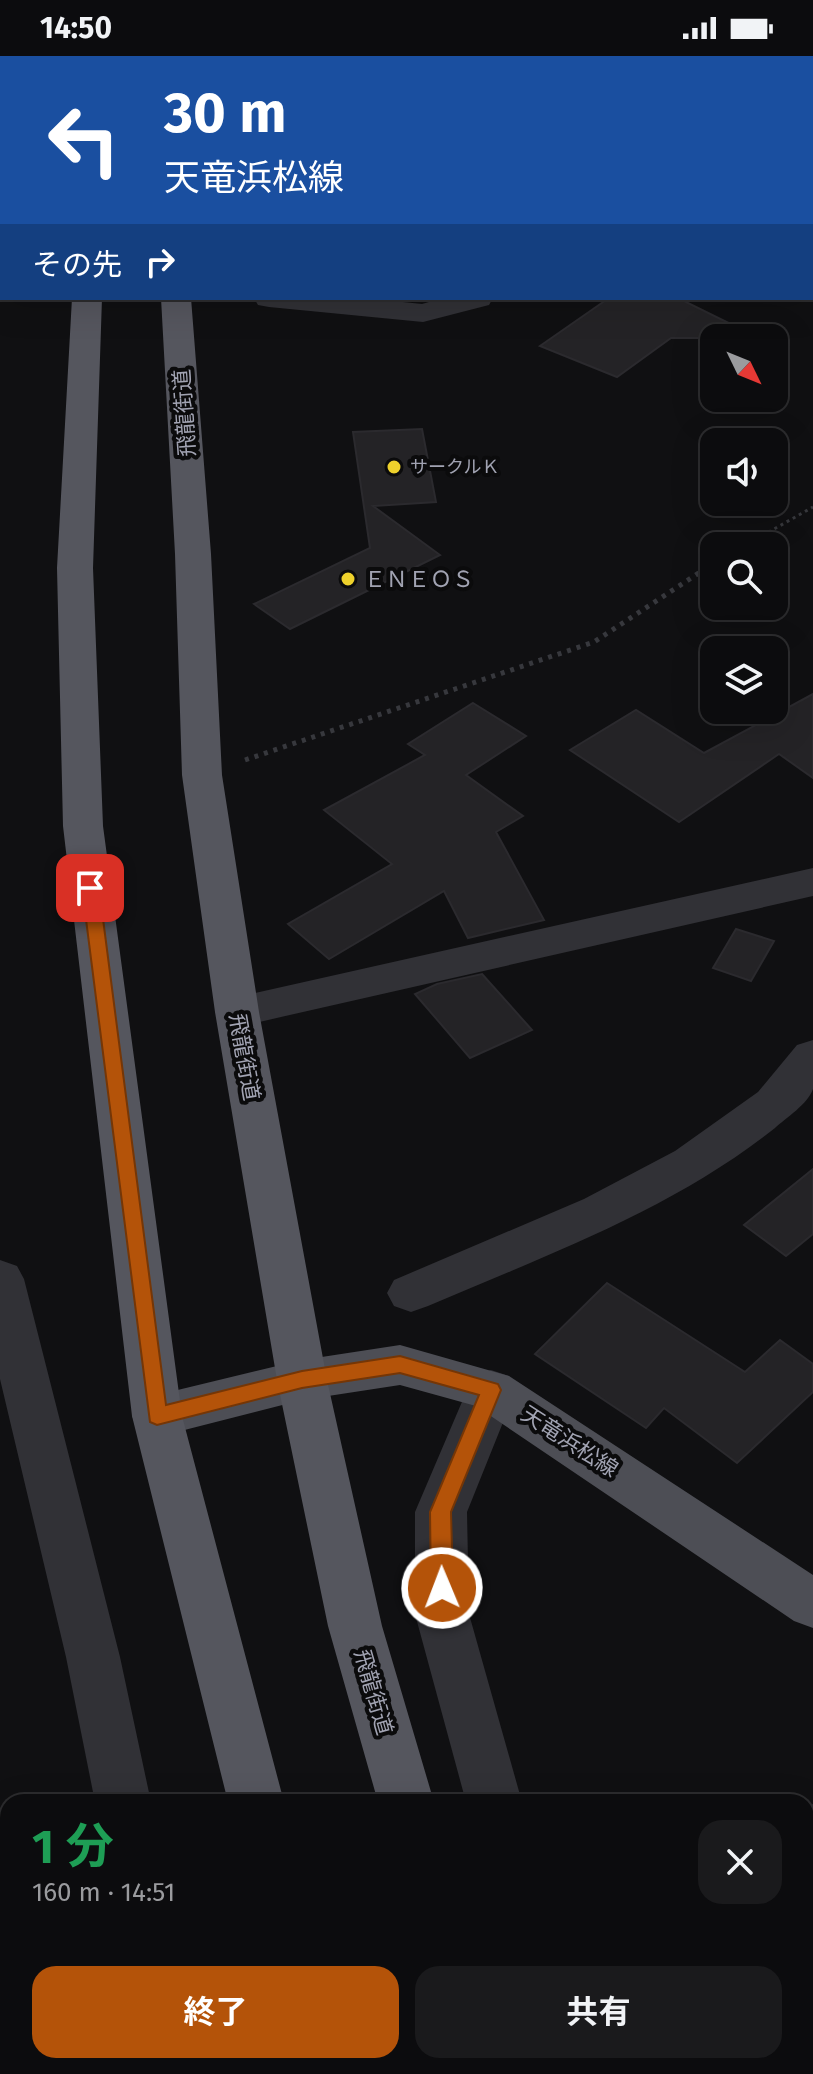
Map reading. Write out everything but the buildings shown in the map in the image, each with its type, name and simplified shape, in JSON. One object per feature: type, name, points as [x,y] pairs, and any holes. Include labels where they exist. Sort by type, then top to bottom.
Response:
[{"type":"highway","points":[[87,300],[75,568],[83,826],[157,1416],[254,1794]]},
{"type":"highway","name":"飛龍街道","points":[[176,300],[193,554],[202,775],[237,1012],[302,1380],[355,1626],[404,1794]]},
{"type":"main road","name":"天竜浜松線","points":[[157,1416],[302,1380],[400,1365],[491,1390],[813,1604]]},
{"type":"street","points":[[290,300],[423,313],[471,300]]},
{"type":"street","points":[[237,1012],[813,882]]},
{"type":"street","points":[[411,1293],[638,1192],[702,1156],[776,1103],[813,1056]]},
{"type":"street","points":[[0,1279],[93,1657],[121,1794]]},
{"type":"street","points":[[491,1390],[441,1512],[442,1614],[492,1794]]},
{"type":"path","points":[[769,532],[813,507]]},
{"type":"path","points":[[202,775],[594,642],[700,572]]},
{"type":"place","name":"サークルＫ","points":[[394,467]]},
{"type":"place","name":"ＥＮＥＯＳ","points":[[348,579]]},
{"type":"route","points":[[90,888],[157,1416],[302,1380],[400,1365],[491,1390],[441,1512],[442,1588]]}]
